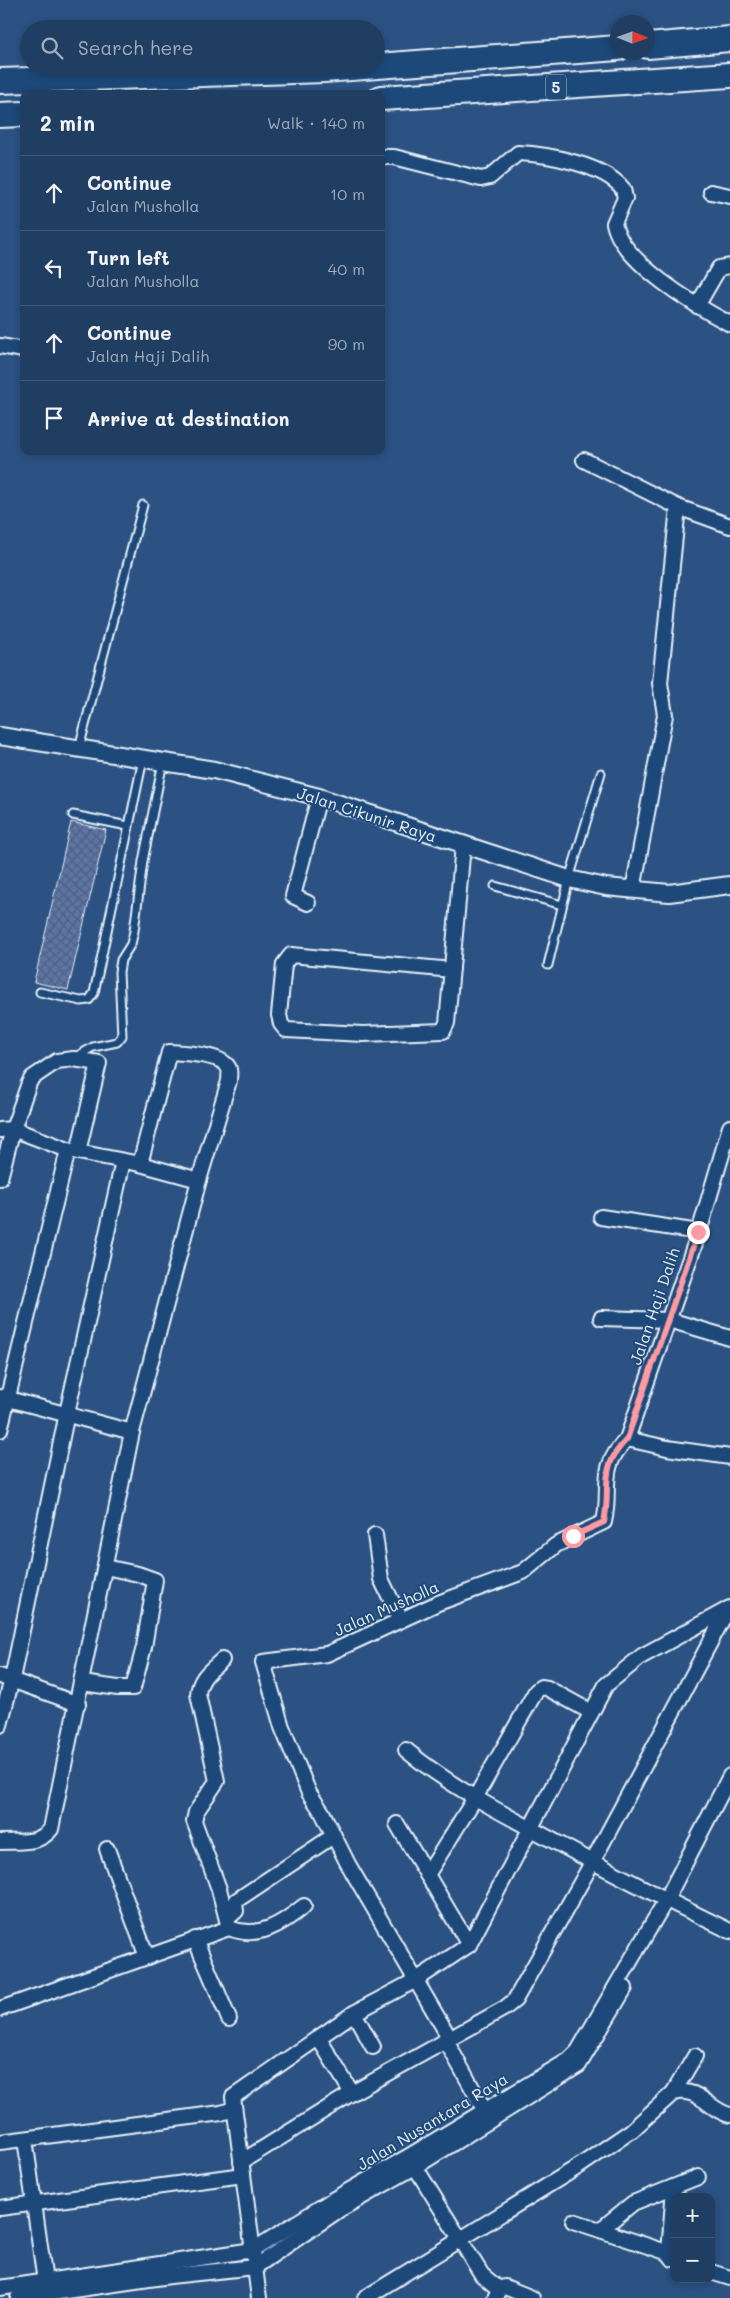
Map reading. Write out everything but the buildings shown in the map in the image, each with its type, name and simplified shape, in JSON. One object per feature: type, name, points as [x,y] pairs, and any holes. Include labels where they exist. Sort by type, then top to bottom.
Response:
[{"type":"highway","points":[[655,45],[730,40]]},
{"type":"highway","name":"5","points":[[385,65],[610,49]]},
{"type":"highway","name":"5","points":[[0,81],[177,75]]},
{"type":"highway","name":"5","points":[[385,98],[730,75]]},
{"type":"highway","points":[[0,115],[20,114]]},
{"type":"street","points":[[385,157],[394,157],[481,179],[490,177],[518,153],[572,161],[591,167],[623,189],[625,198],[614,223],[622,244],[634,259],[697,306],[730,324]]},
{"type":"street","points":[[711,192],[730,196]]},
{"type":"street","points":[[697,306],[719,268],[730,266]]},
{"type":"street","points":[[0,346],[20,349]]},
{"type":"street","points":[[584,460],[678,506],[730,526]]},
{"type":"street","points":[[633,890],[665,715],[660,682],[678,506]]},
{"type":"street","name":"Jalan Cikunir Raya","points":[[0,736],[214,770],[319,797],[569,879],[606,888],[670,893],[730,885]]},
{"type":"street","points":[[308,903],[293,896],[319,797]]},
{"type":"street","points":[[452,970],[291,955],[284,964],[280,1020],[286,1030],[300,1031],[363,1034],[440,1032],[446,1028],[447,1023],[464,844]]},
{"type":"street","points":[[0,1842],[36,1840],[42,1838],[51,1828],[78,1704],[132,1432],[198,1180],[229,1081],[229,1068],[225,1062],[215,1058],[168,1052],[140,1164]]},
{"type":"street","points":[[0,1178],[7,1130],[32,1078],[57,1061],[73,1059],[99,1063],[4,1398],[0,1430]]},
{"type":"street","name":"Jalan Haji Dalih","points":[[627,1439],[698,1232],[730,1126]]},
{"type":"street","points":[[7,1130],[73,1151],[140,1164],[198,1180]]},
{"type":"street","points":[[0,1725],[6,1677],[123,1161]]},
{"type":"street","points":[[602,1217],[698,1232]]},
{"type":"street","points":[[601,1318],[668,1320],[730,1338]]},
{"type":"street","points":[[4,1398],[67,1413],[132,1432]]},
{"type":"street","points":[[627,1439],[667,1448],[730,1457]]},
{"type":"street","name":"Jalan Musholla","points":[[333,1836],[297,1767],[263,1662],[327,1654],[438,1603],[523,1572],[556,1545],[604,1522],[608,1467],[614,1452],[627,1439]]},
{"type":"street","points":[[375,1535],[381,1579],[401,1620]]},
{"type":"street","points":[[82,1683],[133,1688],[144,1647],[156,1580],[105,1567]]},
{"type":"street","points":[[259,2298],[232,2097],[354,2013],[416,1980],[469,1945],[606,1685],[642,1656],[729,1608]]},
{"type":"street","points":[[0,2208],[242,2169],[352,2093],[447,2038],[505,2008],[515,2000],[729,1608]]},
{"type":"street","points":[[222,1660],[205,1675],[199,1685],[198,1694],[217,1781],[196,1812],[194,1821],[228,1923],[241,1932],[263,1930],[281,1925],[304,1906]]},
{"type":"street","points":[[6,1677],[78,1704]]},
{"type":"street","points":[[427,1875],[475,1798],[536,1691],[541,1687],[591,1712]]},
{"type":"street","points":[[406,1750],[441,1777],[530,1829],[730,1932]]},
{"type":"street","name":"Jalan Nusantara Raya","points":[[670,1902],[730,1776]]},
{"type":"street","name":"Jalan Nusantara Raya","points":[[18,2298],[46,2291],[169,2269],[253,2250],[336,2205],[579,2065],[606,2012],[730,1796]]},
{"type":"street","points":[[397,1824],[469,1945]]},
{"type":"street","points":[[0,2009],[195,1939],[228,1923],[236,1911],[235,1903],[241,1897],[333,1836],[416,1980],[485,2111]]},
{"type":"street","points":[[107,1849],[147,1957]]},
{"type":"street","points":[[195,1939],[229,2019]]},
{"type":"street","name":"Jalan Nusantara Raya","points":[[412,2161],[485,2111],[569,2060],[578,2051],[606,2012]]},
{"type":"street","points":[[354,2013],[373,2047]]},
{"type":"street","points":[[318,2039],[352,2093]]},
{"type":"street","points":[[365,2298],[581,2165],[631,2131],[673,2093],[695,2056]]},
{"type":"street","points":[[673,2093],[693,2093],[723,2114],[730,2115]]},
{"type":"street","points":[[0,2142],[234,2109]]},
{"type":"street","points":[[25,2139],[46,2291]]},
{"type":"street","points":[[412,2161],[482,2275],[497,2293],[506,2287],[532,2298]]},
{"type":"street","points":[[600,2230],[633,2203],[698,2177]]},
{"type":"street","points":[[672,2238],[674,2187]]},
{"type":"street","name":"Jalan Nusantara Raya","points":[[169,2269],[255,2267],[336,2205]]},
{"type":"street","points":[[573,2221],[670,2256]]},
{"type":"street","points":[[715,2273],[730,2278]]},
{"type":"street","name":"Jalan Nusantara Raya","points":[[0,2288],[46,2291]]},
{"type":"lane","points":[[79,748],[143,505]]},
{"type":"lane","points":[[40,992],[81,1001],[89,1000],[94,993],[143,759]]},
{"type":"lane","points":[[73,1059],[93,1047],[117,1042],[122,1036],[120,966],[121,960],[131,944],[134,931],[143,861],[164,762]]},
{"type":"lane","points":[[548,965],[569,879],[601,773]]},
{"type":"lane","points":[[73,815],[128,826]]},
{"type":"lane","points":[[495,886],[562,905]]},
{"type":"route","points":[[573,1536],[604,1522],[608,1467],[614,1452],[627,1439],[698,1232]]}]
